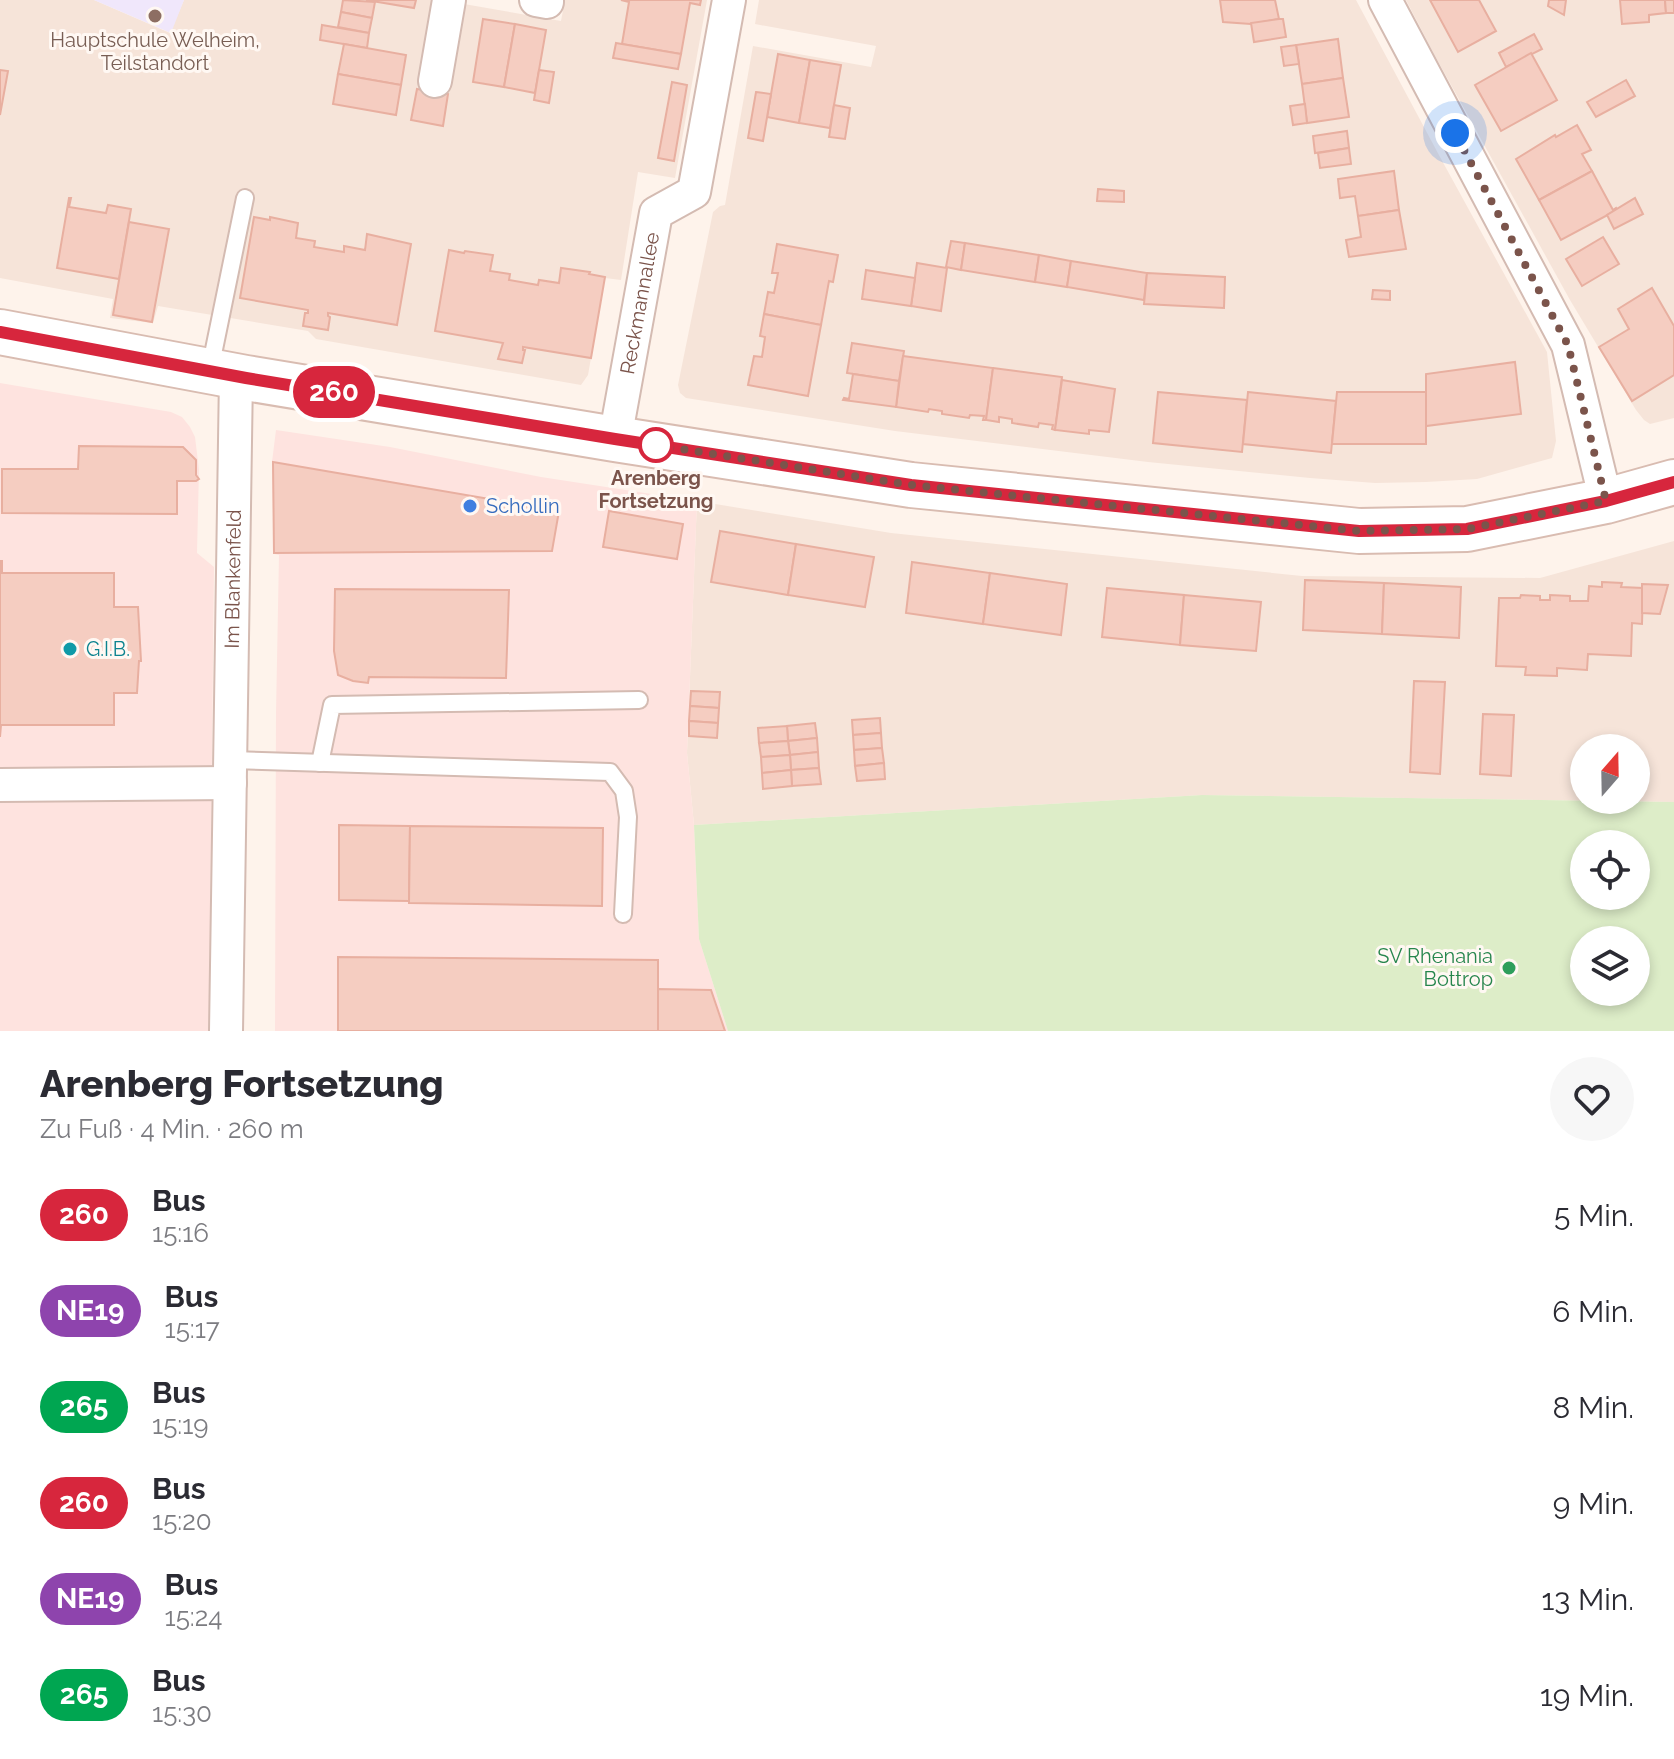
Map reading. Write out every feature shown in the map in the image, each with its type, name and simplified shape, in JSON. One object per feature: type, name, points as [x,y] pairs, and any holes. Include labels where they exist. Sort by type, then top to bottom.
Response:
[{"type":"main road","points":[[0,332],[223,374],[911,485],[1359,531],[1467,529],[1606,501],[1674,482]]},
{"type":"street","points":[[435,81],[449,0]]},
{"type":"street","points":[[536,0],[547,0]]},
{"type":"street","name":"Reckmannallee","points":[[615,439],[656,213],[694,192],[729,0]]},
{"type":"street","points":[[1385,0],[1568,345],[1606,501]]},
{"type":"street","name":"Im Blankenfeld","points":[[223,374],[231,771],[226,1031]]},
{"type":"street","points":[[0,785],[231,771]]},
{"type":"lane","points":[[223,374],[245,198]]},
{"type":"lane","points":[[320,763],[332,705],[639,700]]},
{"type":"lane","points":[[231,771],[320,763],[610,772],[624,791],[628,817],[623,914]]},
{"type":"shaded area","points":[[0,0],[94,0],[170,33],[184,0],[432,0],[421,67],[450,73],[464,4],[561,21],[565,0],[707,0],[675,178],[638,172],[621,280],[605,278],[588,375],[581,385],[316,339],[308,331],[158,306],[153,323],[110,318],[113,299],[0,278]]},
{"type":"shaded area","name":"Hauptschule Welheim, Teilstandort","points":[[94,0],[184,0],[171,33]]},
{"type":"shaded area","points":[[759,0],[1356,0],[1547,352],[1556,441],[1552,458],[1477,479],[1375,483],[1148,462],[895,431],[686,398],[680,393],[678,385],[713,212],[725,205],[753,46],[871,67],[876,46],[755,24]]},
{"type":"shaded area","points":[[1406,0],[1674,0],[1674,418],[1650,424],[1636,410],[1570,300]]},
{"type":"shaded area","points":[[0,383],[171,412],[182,417],[195,437],[199,470],[197,553],[214,567],[209,1031],[0,1031]]},
{"type":"shaded area","points":[[276,430],[697,501],[687,753],[699,939],[728,1031],[275,1031],[279,555],[274,554],[272,462]]},
{"type":"shaded area","points":[[697,501],[891,533],[1302,576],[1540,578],[1674,541],[1674,802],[1650,802],[1650,734],[1570,734],[1570,800],[1202,795],[694,825],[687,753]]},
{"type":"green space","points":[[1202,795],[1570,800],[1570,814],[1650,814],[1650,802],[1674,802],[1674,1031],[728,1031],[699,939],[694,825]]},
{"type":"building","points":[[343,0],[375,2],[372,18],[341,12]]},
{"type":"building","points":[[366,0],[416,0],[414,8]]},
{"type":"building","points":[[621,0],[701,0],[700,5],[690,3],[681,54],[622,44],[629,2]]},
{"type":"building","points":[[1220,0],[1275,0],[1279,19],[1251,24],[1223,22]]},
{"type":"building","points":[[1430,0],[1479,0],[1496,31],[1458,52]]},
{"type":"building","points":[[1549,0],[1566,0],[1564,15],[1548,6]]},
{"type":"building","points":[[1620,0],[1665,0],[1666,13],[1649,15],[1649,22],[1622,24]]},
{"type":"building","points":[[1665,0],[1674,0],[1674,13],[1666,13]]},
{"type":"building","points":[[341,12],[372,18],[369,33],[338,27]]},
{"type":"building","points":[[483,19],[515,24],[504,87],[473,82]]},
{"type":"building","points":[[1283,19],[1286,37],[1254,42],[1251,23]]},
{"type":"building","points":[[515,24],[546,30],[535,93],[504,87]]},
{"type":"building","points":[[322,25],[369,33],[367,48],[320,40]]},
{"type":"building","points":[[1534,34],[1542,49],[1506,67],[1499,53]]},
{"type":"building","points":[[1338,39],[1343,78],[1302,84],[1296,45]]},
{"type":"building","points":[[616,43],[681,54],[678,69],[613,58]]},
{"type":"building","points":[[344,44],[406,55],[401,85],[338,74]]},
{"type":"building","points":[[1296,45],[1299,64],[1284,66],[1281,47]]},
{"type":"building","points":[[1531,53],[1557,100],[1501,131],[1475,85]]},
{"type":"building","points":[[778,54],[810,60],[799,123],[767,117]]},
{"type":"building","points":[[810,60],[841,65],[830,128],[799,123]]},
{"type":"building","points":[[0,70],[8,71],[0,115]]},
{"type":"building","points":[[539,70],[554,72],[549,103],[534,100]]},
{"type":"building","points":[[338,74],[401,85],[396,115],[333,104]]},
{"type":"building","points":[[1343,78],[1349,117],[1307,123],[1302,84]]},
{"type":"building","points":[[1626,80],[1635,96],[1596,117],[1587,102]]},
{"type":"building","points":[[672,82],[687,85],[674,161],[658,158]]},
{"type":"building","points":[[417,89],[448,94],[443,126],[411,120]]},
{"type":"building","points":[[756,92],[771,94],[763,141],[748,138]]},
{"type":"building","points":[[1305,104],[1307,123],[1293,125],[1290,106]]},
{"type":"building","points":[[834,105],[850,108],[845,139],[829,137]]},
{"type":"building","points":[[1577,125],[1591,150],[1582,154],[1592,171],[1539,200],[1516,159]]},
{"type":"building","points":[[1347,131],[1349,148],[1315,153],[1313,136]]},
{"type":"building","points":[[1349,148],[1351,164],[1320,168],[1318,153]]},
{"type":"building","points":[[1394,171],[1399,210],[1358,216],[1355,196],[1340,198],[1338,179]]},
{"type":"building","points":[[1592,171],[1613,210],[1617,210],[1561,240],[1539,200]]},
{"type":"building","points":[[1098,189],[1124,191],[1124,202],[1097,201]]},
{"type":"building","points":[[69,198],[69,207],[106,213],[108,205],[131,209],[119,279],[57,268]]},
{"type":"building","points":[[1635,198],[1643,214],[1614,229],[1607,215]]},
{"type":"building","points":[[1399,210],[1406,249],[1349,257],[1346,240],[1361,237],[1358,216]]},
{"type":"building","points":[[254,217],[298,223],[296,238],[315,241],[314,247],[344,252],[344,246],[365,250],[367,234],[411,244],[397,325],[328,313],[328,330],[303,326],[308,310],[240,298]]},
{"type":"building","points":[[129,222],[169,229],[152,322],[113,315]]},
{"type":"building","points":[[1603,237],[1619,264],[1582,286],[1566,259]]},
{"type":"building","points":[[951,241],[965,243],[961,270],[946,267]]},
{"type":"building","points":[[965,243],[1039,255],[1035,282],[961,270]]},
{"type":"building","points":[[777,244],[838,255],[833,282],[829,281],[821,325],[764,314],[768,292],[774,293],[778,273],[772,273]]},
{"type":"building","points":[[449,250],[493,255],[490,271],[510,274],[509,280],[538,285],[539,280],[559,283],[561,268],[605,277],[591,358],[523,347],[522,363],[498,359],[503,343],[435,331]]},
{"type":"building","points":[[1039,255],[1071,261],[1067,287],[1035,282]]},
{"type":"building","points":[[1071,261],[1147,273],[1144,300],[1067,287]]},
{"type":"building","points":[[917,263],[947,268],[941,311],[911,306]]},
{"type":"building","points":[[866,270],[915,278],[911,306],[862,299]]},
{"type":"building","points":[[1147,273],[1225,277],[1224,308],[1144,304]]},
{"type":"building","points":[[1652,288],[1674,326],[1674,375],[1632,401],[1599,347],[1629,329],[1618,309]]},
{"type":"building","points":[[1373,290],[1390,291],[1390,300],[1372,299]]},
{"type":"building","points":[[764,314],[821,325],[808,396],[748,385],[754,356],[762,357],[765,337],[760,336]]},
{"type":"building","points":[[852,343],[904,351],[899,381],[847,373]]},
{"type":"building","points":[[903,356],[993,368],[986,420],[983,420],[984,416],[970,415],[969,418],[929,409],[928,412],[896,407]]},
{"type":"building","points":[[1515,362],[1521,414],[1426,426],[1426,374]]},
{"type":"building","points":[[993,368],[1062,377],[1055,430],[1052,429],[1053,425],[1039,423],[1038,427],[1012,423],[1012,419],[999,417],[999,422],[986,420]]},
{"type":"building","points":[[853,374],[899,381],[896,407],[843,400],[849,399]]},
{"type":"building","points":[[1062,380],[1115,389],[1109,432],[1089,430],[1089,434],[1055,430]]},
{"type":"building","points":[[1158,392],[1247,400],[1242,452],[1153,443]]},
{"type":"building","points":[[1248,392],[1336,401],[1331,453],[1243,444]]},
{"type":"building","points":[[1337,392],[1426,392],[1426,444],[1332,444]]},
{"type":"building","points":[[79,446],[183,447],[196,460],[199,479],[177,481],[177,514],[2,513],[2,469],[78,469]]},
{"type":"building","points":[[273,462],[559,511],[552,551],[274,553]]},
{"type":"building","points":[[609,511],[683,524],[677,559],[603,547]]},
{"type":"building","points":[[720,531],[796,544],[788,595],[711,582]]},
{"type":"building","points":[[796,544],[874,557],[865,607],[788,595]]},
{"type":"building","name":"G.I.B.","points":[[0,561],[2,573],[114,573],[114,607],[138,607],[141,661],[137,693],[114,693],[114,725],[1,725],[0,737]]},
{"type":"building","points":[[912,562],[990,573],[983,624],[906,613]]},
{"type":"building","points":[[990,573],[1067,584],[1061,635],[983,624]]},
{"type":"building","points":[[1305,580],[1384,583],[1382,634],[1303,630]]},
{"type":"building","points":[[1602,582],[1643,588],[1642,624],[1632,623],[1631,656],[1588,654],[1587,670],[1557,668],[1557,676],[1525,675],[1526,667],[1496,666],[1499,598],[1520,598],[1521,595],[1550,600],[1550,595],[1570,596],[1570,601],[1588,601],[1589,586],[1602,587]]},
{"type":"building","points":[[1384,583],[1461,587],[1459,638],[1382,634]]},
{"type":"building","points":[[1642,584],[1668,585],[1660,614],[1642,613]]},
{"type":"building","points":[[1107,588],[1184,595],[1180,645],[1102,637]]},
{"type":"building","points":[[335,589],[509,590],[506,678],[369,677],[368,683],[338,675],[334,651]]},
{"type":"building","points":[[1184,595],[1261,602],[1256,651],[1180,645]]},
{"type":"building","points":[[1414,681],[1445,682],[1440,774],[1410,772]]},
{"type":"building","points":[[691,691],[720,692],[719,708],[690,706]]},
{"type":"building","points":[[690,706],[719,708],[718,723],[689,721]]},
{"type":"building","points":[[1483,714],[1514,715],[1511,776],[1480,774]]},
{"type":"building","points":[[880,718],[881,733],[853,735],[852,720]]},
{"type":"building","points":[[689,721],[718,723],[717,738],[689,736]]},
{"type":"building","points":[[815,723],[817,738],[788,741],[787,726]]},
{"type":"building","points":[[787,726],[788,741],[759,743],[758,728]]},
{"type":"building","points":[[881,733],[882,748],[854,750],[853,735]]},
{"type":"building","points":[[817,738],[818,752],[790,755],[788,741]]},
{"type":"building","points":[[788,741],[790,755],[761,757],[759,743]]},
{"type":"building","points":[[882,748],[884,763],[855,766],[854,750]]},
{"type":"building","points":[[818,752],[819,768],[791,770],[790,755]]},
{"type":"building","points":[[790,755],[791,770],[762,773],[761,757]]},
{"type":"building","points":[[884,763],[885,779],[857,781],[855,766]]},
{"type":"building","points":[[819,768],[821,784],[792,786],[791,770]]},
{"type":"building","points":[[791,770],[792,786],[763,789],[762,773]]},
{"type":"building","points":[[339,825],[410,826],[409,901],[339,900]]},
{"type":"building","points":[[410,826],[603,828],[602,906],[409,903]]},
{"type":"building","points":[[338,957],[658,960],[658,1031],[338,1031]]},
{"type":"building","points":[[658,989],[711,990],[725,1031],[658,1031]]},
{"type":"bus line","name":"260","points":[[0,332],[246,378],[911,485],[1359,531],[1467,529],[1606,501],[1674,482]]},
{"type":"place","name":"Hauptschule Welheim, Teilstandort","points":[[155,16]]},
{"type":"place","name":"Arenberg Fortsetzung","points":[[656,445]]},
{"type":"place","name":"Schollin","points":[[470,506]]},
{"type":"place","name":"G.I.B.","points":[[70,649]]},
{"type":"place","name":"SV Rhenania Bottrop","points":[[1509,968]]},
{"type":"route","points":[[656,445],[911,485],[1359,531],[1467,529],[1606,501],[1568,345],[1455,133]]}]
